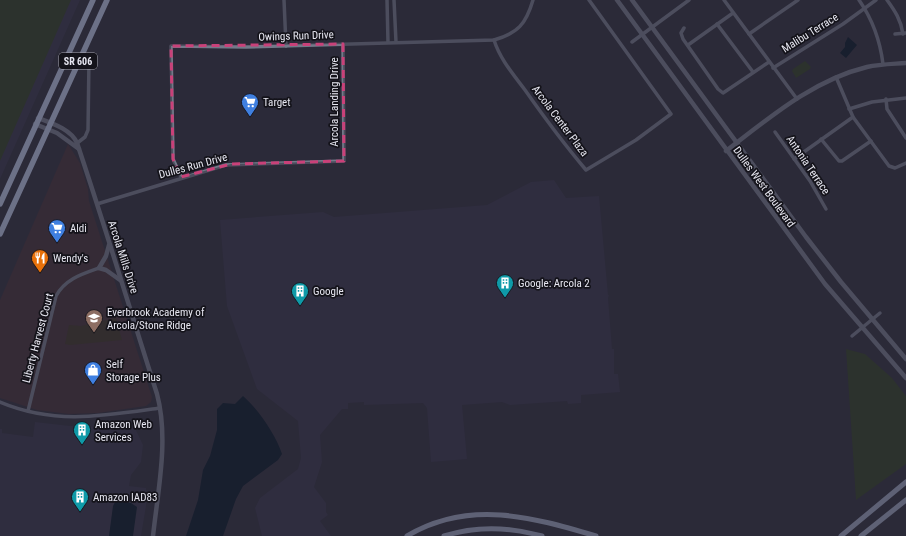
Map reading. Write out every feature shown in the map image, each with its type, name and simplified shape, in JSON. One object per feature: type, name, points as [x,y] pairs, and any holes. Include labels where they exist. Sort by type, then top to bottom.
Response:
[{"type":"main road","name":"SR 606","points":[[0,204],[35,124],[93,0]]},
{"type":"main road","name":"SR 606","points":[[0,234],[107,0]]},
{"type":"main road","points":[[841,536],[906,482]]},
{"type":"main road","points":[[861,536],[906,500]]},
{"type":"main road","points":[[408,536],[432,524],[449,520],[501,514],[539,520],[596,536]]},
{"type":"main road","points":[[444,536],[461,532],[492,529],[520,531],[542,536]]},
{"type":"street","points":[[284,0],[286,46]]},
{"type":"street","points":[[386,0],[388,42]]},
{"type":"street","points":[[394,0],[396,42]]},
{"type":"street","name":"Owings Run Drive","points":[[181,177],[173,159],[171,46],[286,46],[494,40],[513,33],[520,27],[527,18],[534,0]]},
{"type":"street","name":"Arcola Center Plaza","points":[[494,40],[498,52],[536,106],[565,146],[586,170],[636,140],[671,114],[589,0]]},
{"type":"street","name":"Dulles West Boulevard","points":[[617,0],[726,151],[825,284],[906,378]]},
{"type":"street","name":"Dulles West Boulevard","points":[[632,0],[820,256],[906,359]]},
{"type":"street","points":[[632,42],[689,0]]},
{"type":"street","points":[[724,0],[797,99]]},
{"type":"street","points":[[749,34],[798,0]]},
{"type":"street","points":[[860,0],[878,37],[883,64]]},
{"type":"street","name":"Malibu Terrace","points":[[773,68],[876,0]]},
{"type":"street","points":[[887,0],[902,23],[904,34],[895,34]]},
{"type":"street","points":[[688,45],[733,13]]},
{"type":"street","points":[[717,24],[753,72]]},
{"type":"street","points":[[684,28],[681,31],[682,36],[718,89],[723,93],[769,62]]},
{"type":"street","name":"Arcola Landing Drive","points":[[343,44],[344,160]]},
{"type":"street","points":[[77,146],[85,137],[88,130],[89,59]]},
{"type":"street","points":[[726,151],[797,99],[836,78],[865,67],[883,64],[906,63]]},
{"type":"street","points":[[836,78],[853,117],[891,168],[895,168],[906,163]]},
{"type":"street","points":[[849,109],[886,99],[906,98]]},
{"type":"street","points":[[886,99],[887,109],[906,138]]},
{"type":"street","points":[[794,159],[853,117]]},
{"type":"street","points":[[38,118],[68,133],[75,139],[77,146]]},
{"type":"street","points":[[35,124],[57,133],[77,146]]},
{"type":"street","name":"Antonia Terrace","points":[[774,132],[810,181],[826,209]]},
{"type":"street","points":[[821,140],[839,161],[842,161],[871,141]]},
{"type":"street","name":"Arcola Mills Drive","points":[[77,146],[97,204],[160,408],[162,432],[161,470],[153,536]]},
{"type":"street","name":"Dulles Run Drive","points":[[97,204],[181,177],[231,164],[344,160]]},
{"type":"street","points":[[109,243],[106,256],[99,268],[106,270],[121,282]]},
{"type":"street","name":"Liberty Harvest Court","points":[[28,411],[56,296],[61,288],[71,280],[99,268]]},
{"type":"street","points":[[852,336],[880,313]]},
{"type":"street","points":[[0,402],[48,416],[83,418],[160,408]]},
{"type":"highlighted area","points":[[343,44],[344,161],[231,164],[181,177],[173,159],[171,46]]},
{"type":"shaded area","points":[[0,0],[80,0],[0,179]]},
{"type":"shaded area","points":[[68,144],[80,163],[88,189],[89,201],[152,397],[151,402],[146,406],[98,413],[69,414],[37,410],[0,398],[0,300]]},
{"type":"shaded area","points":[[554,180],[566,198],[599,196],[609,295],[612,349],[614,349],[614,374],[618,374],[620,392],[581,395],[581,403],[568,404],[567,401],[510,405],[502,402],[462,405],[467,459],[431,462],[427,408],[423,403],[364,405],[364,402],[348,403],[348,409],[342,409],[320,435],[322,462],[314,487],[326,503],[326,512],[328,515],[320,521],[331,536],[262,536],[255,508],[260,498],[298,469],[301,458],[298,421],[257,389],[227,306],[220,220],[323,212],[334,217],[487,205],[531,182]]},
{"type":"shaded area","name":"Everbrook Academy of Arcola/Stone Ridge","points":[[116,318],[122,340],[70,345],[65,344],[69,325],[81,326]]},
{"type":"shaded area","points":[[35,422],[70,426],[135,428],[143,445],[141,462],[131,475],[129,486],[146,488],[146,506],[141,536],[0,536],[0,429],[2,429],[2,433],[33,437]]},
{"type":"green space","points":[[0,0],[71,0],[0,161]]},
{"type":"green space","points":[[805,61],[811,67],[810,69],[796,78],[792,71],[793,69]]},
{"type":"green space","points":[[846,349],[865,354],[892,378],[906,396],[906,464],[856,500]]},
{"type":"water","points":[[848,37],[857,45],[846,58],[840,53],[845,47]]},
{"type":"water","points":[[243,396],[255,408],[266,423],[282,454],[278,460],[243,486],[236,499],[223,536],[186,536],[198,500],[203,470],[210,456],[217,430],[217,409],[223,403],[235,404]]},
{"type":"water","points":[[119,501],[131,503],[137,507],[133,536],[109,536],[113,506],[115,502]]},
{"type":"place","name":"Target","points":[[250,117]]},
{"type":"place","name":"Aldi","points":[[57,243]]},
{"type":"place","name":"Wendy's","points":[[40,273]]},
{"type":"place","name":"Google: Arcola 2","points":[[505,298]]},
{"type":"place","name":"Google","points":[[300,306]]},
{"type":"place","name":"Everbrook Academy of Arcola/Stone Ridge","points":[[94,333]]},
{"type":"place","name":"Self Storage Plus","points":[[93,385]]},
{"type":"place","name":"Amazon Web Services","points":[[82,445]]},
{"type":"place","name":"Amazon IAD83","points":[[80,512]]}]
